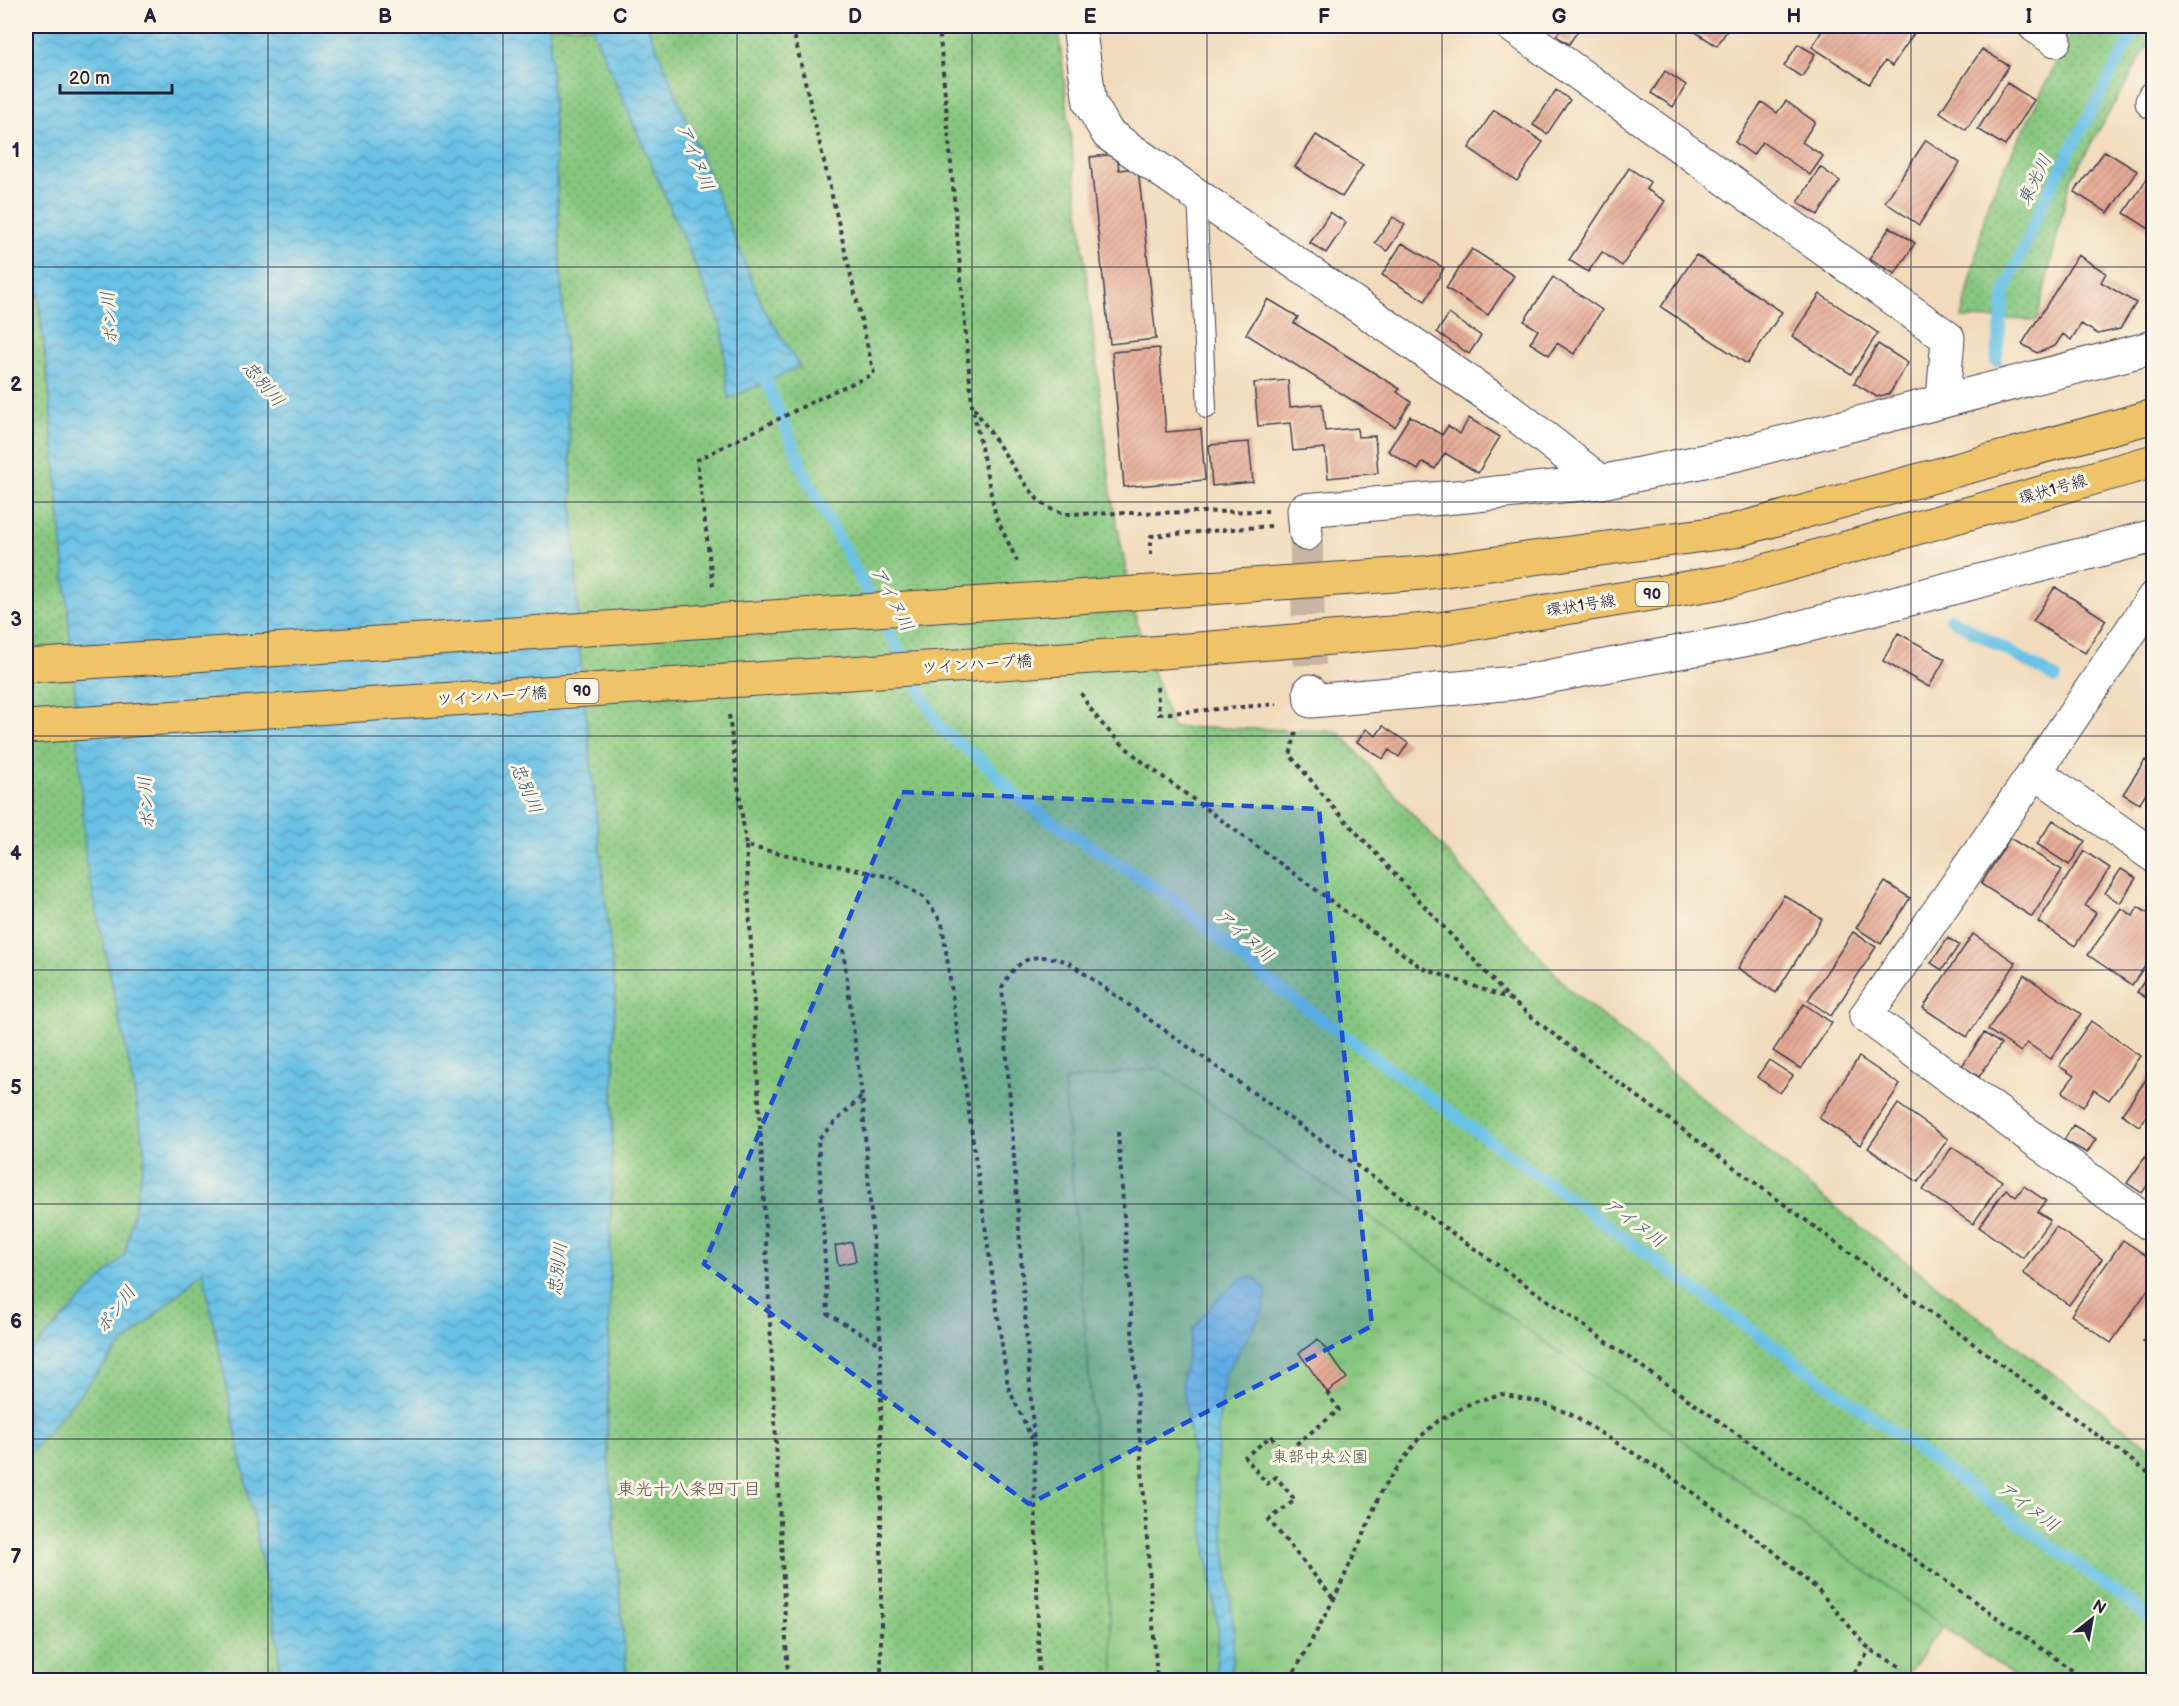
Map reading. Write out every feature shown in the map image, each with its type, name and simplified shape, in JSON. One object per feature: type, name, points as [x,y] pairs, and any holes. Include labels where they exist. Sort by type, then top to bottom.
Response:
[{"type":"main road","points":[[26,666],[1136,594],[1423,573],[1733,531],[2154,416]]},
{"type":"main road","name":"環状1号線","points":[[1138,654],[1439,629],[1730,581],[2154,461]]},
{"type":"main road","name":"ツインハープ橋","points":[[26,727],[1138,654]]},
{"type":"street","points":[[1079,26],[1090,103],[1108,134],[1508,409],[1601,482]]},
{"type":"street","points":[[1512,26],[1948,338],[1944,387],[1956,398]]},
{"type":"street","points":[[2154,97],[2152,102],[2154,103]]},
{"type":"street","points":[[1305,522],[1601,482],[1738,454],[2154,347]]},
{"type":"street","points":[[1303,698],[1514,683],[1770,635],[2154,536]]},
{"type":"street","points":[[2154,597],[1866,1016],[2154,1227]]},
{"type":"street","points":[[2035,772],[2154,856]]},
{"type":"lane","points":[[1197,195],[1207,409]]},
{"type":"path","points":[[713,589],[697,460],[832,392],[874,374],[792,26]]},
{"type":"path","points":[[939,26],[972,405],[996,517],[1021,570]]},
{"type":"path","points":[[972,405],[1038,500],[1051,509],[1065,514],[1305,522]]},
{"type":"path","points":[[1152,559],[1151,536],[1274,526]]},
{"type":"path","points":[[1077,685],[1088,706],[1112,736],[1144,763],[1422,968],[1510,999]]},
{"type":"path","points":[[1157,687],[1159,714],[1303,698]]},
{"type":"path","points":[[728,706],[746,846],[788,1680]]},
{"type":"path","points":[[1290,755],[1333,807],[1510,999],[1550,1031],[2154,1477]]},
{"type":"path","points":[[746,846],[890,877],[925,898],[942,923],[1008,1387],[1034,1443]]},
{"type":"path","points":[[843,949],[862,1096],[881,1345],[881,1680]]},
{"type":"path","points":[[1039,1680],[1034,1443],[1002,987],[1011,971],[1028,959],[1049,956],[1068,962],[2086,1680]]},
{"type":"path","points":[[862,1096],[818,1139],[828,1314],[881,1345]]},
{"type":"path","points":[[1118,1132],[1156,1680]]},
{"type":"path","points":[[1328,1392],[1339,1410],[1285,1453],[1271,1436],[1245,1457],[1267,1484],[1276,1477],[1295,1500],[1269,1520],[1334,1599]]},
{"type":"path","points":[[1290,1680],[1334,1599],[1382,1489],[1420,1437],[1438,1421],[1472,1403],[1502,1394],[1540,1402],[1570,1414],[1664,1472],[1772,1550],[1819,1591],[1870,1650],[1901,1667]]},
{"type":"path","points":[[1849,1680],[1870,1650]]},
{"type":"highlighted area","points":[[902,792],[1319,809],[1372,1326],[1029,1504],[704,1264]]},
{"type":"green space","points":[[549,26],[1058,26],[1112,500],[1137,623],[1172,727],[1338,731],[1569,989],[1837,1209],[2153,1450],[2153,1680],[2019,1680],[1160,1068],[1064,1081],[1115,1680],[624,1680],[626,1669],[607,1440],[615,992],[580,656]]},
{"type":"green space","points":[[2074,26],[2153,26],[2153,36],[2070,181],[2037,320],[1962,318],[1988,202]]},
{"type":"green space","points":[[26,190],[48,381],[321,1680],[26,1680]]},
{"type":"green space","name":"東部中央公園","points":[[1160,1068],[1943,1626],[1903,1680],[1115,1680],[1064,1081]]},
{"type":"water","points":[[26,26],[549,26],[580,656],[615,992],[607,1440],[626,1669],[624,1680],[279,1680],[279,1646],[203,1271],[115,1352],[26,1458],[26,1356],[125,1255],[145,1154],[131,1073],[86,863],[75,693],[48,381],[26,190]]},
{"type":"water","points":[[591,26],[648,26],[763,307],[800,367],[728,399],[722,327]]},
{"type":"water","points":[[1254,1277],[1267,1292],[1261,1315],[1225,1374],[1218,1429],[1217,1477],[1234,1630],[1231,1680],[1216,1680],[1218,1629],[1182,1382],[1192,1330],[1218,1298],[1241,1279]]},
{"type":"building","points":[[1563,26],[1581,26],[1569,44],[1556,36]]},
{"type":"building","points":[[1686,26],[1730,26],[1717,46]]},
{"type":"building","points":[[1825,26],[1862,26],[1859,31],[1867,36],[1874,26],[1919,26],[1892,66],[1885,61],[1869,84],[1812,47]]},
{"type":"building","points":[[1798,44],[1815,54],[1802,77],[1784,66]]},
{"type":"building","points":[[1982,49],[2009,66],[1966,130],[1940,112]]},
{"type":"building","points":[[1665,71],[1686,85],[1673,107],[1651,93]]},
{"type":"building","points":[[2007,83],[2034,100],[2005,146],[1978,129]]},
{"type":"building","points":[[1556,90],[1570,100],[1547,134],[1533,125]]},
{"type":"building","points":[[1786,101],[1815,122],[1802,142],[1823,156],[1810,175],[1762,142],[1753,155],[1735,142],[1762,102],[1777,113]]},
{"type":"building","points":[[1494,110],[1543,142],[1517,181],[1469,148]]},
{"type":"building","points":[[1316,135],[1363,165],[1342,197],[1295,167]]},
{"type":"building","points":[[1926,140],[1960,163],[1919,225],[1885,202]]},
{"type":"building","points":[[2105,151],[2137,171],[2108,213],[2074,192]]},
{"type":"building","points":[[1117,154],[1119,170],[1138,168],[1156,339],[1110,344],[1090,157]]},
{"type":"building","points":[[1820,167],[1840,181],[1818,215],[1798,202]]},
{"type":"building","points":[[1629,168],[1650,182],[1646,189],[1665,201],[1622,266],[1602,252],[1588,272],[1569,260]]},
{"type":"building","points":[[2154,168],[2154,232],[2124,213]]},
{"type":"building","points":[[1330,212],[1346,223],[1326,253],[1310,243]]},
{"type":"building","points":[[1393,217],[1405,225],[1387,251],[1375,243]]},
{"type":"building","points":[[1890,227],[1915,243],[1895,274],[1869,259]]},
{"type":"building","points":[[1402,243],[1444,268],[1425,301],[1382,275]]},
{"type":"building","points":[[1472,249],[1514,276],[1488,315],[1446,288]]},
{"type":"building","points":[[1696,255],[1782,312],[1747,364],[1661,307]]},
{"type":"building","points":[[2078,255],[2106,273],[2101,282],[2136,303],[2120,329],[2098,334],[2081,324],[2071,340],[2063,334],[2055,346],[2037,353],[2022,344]]},
{"type":"building","points":[[1553,277],[1602,310],[1574,354],[1557,343],[1549,355],[1530,343],[1538,330],[1524,321]]},
{"type":"building","points":[[1820,294],[1878,333],[1851,374],[1792,336]]},
{"type":"building","points":[[1268,299],[1298,317],[1294,323],[1400,389],[1397,392],[1411,402],[1395,427],[1246,334]]},
{"type":"building","points":[[1449,314],[1481,336],[1469,354],[1437,332]]},
{"type":"building","points":[[1878,344],[1908,363],[1890,393],[1877,397],[1854,383]]},
{"type":"building","points":[[1159,348],[1166,432],[1201,429],[1205,480],[1124,487],[1112,352]]},
{"type":"building","points":[[1288,380],[1290,407],[1322,404],[1325,431],[1357,428],[1358,437],[1375,436],[1378,473],[1328,478],[1325,448],[1293,451],[1290,423],[1258,426],[1254,383]]},
{"type":"building","points":[[1410,416],[1442,435],[1448,426],[1460,434],[1469,418],[1500,437],[1478,473],[1445,453],[1435,469],[1423,462],[1418,470],[1388,451]]},
{"type":"building","points":[[1249,442],[1253,482],[1212,486],[1209,445]]},
{"type":"building","points":[[2055,587],[2106,620],[2085,653],[2033,621]]},
{"type":"building","points":[[1898,633],[1945,659],[1929,687],[1883,661]]},
{"type":"building","points":[[1383,726],[1408,743],[1399,757],[1389,750],[1383,759],[1357,742],[1366,729],[1376,736]]},
{"type":"building","points":[[2145,760],[2154,765],[2154,780],[2139,804],[2123,794]]},
{"type":"building","points":[[2053,820],[2085,841],[2069,865],[2037,844]]},
{"type":"building","points":[[2010,838],[2062,870],[2032,917],[1981,884]]},
{"type":"building","points":[[2084,851],[2110,868],[2085,906],[2096,913],[2075,946],[2038,922]]},
{"type":"building","points":[[2121,869],[2136,878],[2120,903],[2105,893]]},
{"type":"building","points":[[1885,882],[1910,898],[1881,944],[1856,928]]},
{"type":"building","points":[[1784,895],[1822,919],[1776,993],[1738,968]]},
{"type":"building","points":[[2138,907],[2154,917],[2154,953],[2132,985],[2088,955],[2121,908],[2133,916]]},
{"type":"building","points":[[1853,932],[1876,947],[1831,1016],[1808,1000]]},
{"type":"building","points":[[1973,934],[2016,963],[1967,1037],[1923,1008]]},
{"type":"building","points":[[1948,938],[1959,945],[1942,970],[1931,963]]},
{"type":"building","points":[[2154,966],[2154,1003],[2137,992]]},
{"type":"building","points":[[2024,975],[2081,1014],[2051,1059],[2027,1043],[2021,1052],[1988,1030]]},
{"type":"building","points":[[1804,1004],[1832,1023],[1801,1069],[1773,1051]]},
{"type":"building","points":[[2091,1021],[2140,1056],[2109,1100],[2094,1090],[2083,1107],[2062,1092],[2074,1076],[2059,1066]]},
{"type":"building","points":[[1984,1033],[2001,1044],[1979,1077],[1962,1066]]},
{"type":"building","points":[[1859,1057],[1900,1085],[1860,1145],[1819,1118]]},
{"type":"building","points":[[1769,1060],[1793,1076],[1780,1093],[1757,1077]]},
{"type":"building","points":[[2154,1068],[2154,1116],[2148,1113],[2139,1126],[2122,1114]]},
{"type":"building","points":[[1898,1104],[1948,1139],[1918,1182],[1868,1148]]},
{"type":"building","points":[[2073,1125],[2096,1139],[2087,1153],[2064,1140]]},
{"type":"building","points":[[1952,1147],[2002,1181],[1973,1224],[1923,1190]]},
{"type":"building","points":[[2151,1149],[2154,1150],[2154,1176],[2142,1193],[2127,1183]]},
{"type":"building","points":[[2024,1186],[2046,1201],[2038,1212],[2050,1220],[2023,1258],[1979,1227],[2006,1189],[2016,1197]]},
{"type":"building","points":[[2056,1227],[2102,1259],[2069,1305],[2023,1273]]},
{"type":"building","points":[[2123,1240],[2154,1261],[2154,1281],[2111,1343],[2071,1315]]},
{"type":"building","points":[[852,1242],[856,1261],[838,1265],[835,1246]]},
{"type":"building","points":[[2154,1325],[2154,1348],[2143,1341]]},
{"type":"building","points":[[1318,1339],[1347,1378],[1327,1392],[1299,1353]]},
{"type":"waterway","name":"東光川","points":[[1996,361],[2005,292],[2045,198],[2137,26]]},
{"type":"waterway","name":"アイヌ川","points":[[761,368],[807,479],[940,728],[984,763],[1017,796],[1052,822],[1174,899],[1267,980],[2154,1620]]},
{"type":"waterway","name":"東光川","points":[[1950,618],[2056,678]]},
{"type":"tunnel","points":[[1306,534],[1310,691]]},
{"type":"district","name":"東光十八条四丁目","points":[[689,1489]]},
{"type":"water label","name":"ポン川","points":[[110,318]]},
{"type":"water label","name":"忠別川","points":[[263,384]]},
{"type":"water label","name":"忠別川","points":[[526,788]]},
{"type":"water label","name":"ポン川","points":[[147,803]]},
{"type":"water label","name":"忠別川","points":[[558,1269]]},
{"type":"water label","name":"ポン川","points":[[116,1310]]}]
